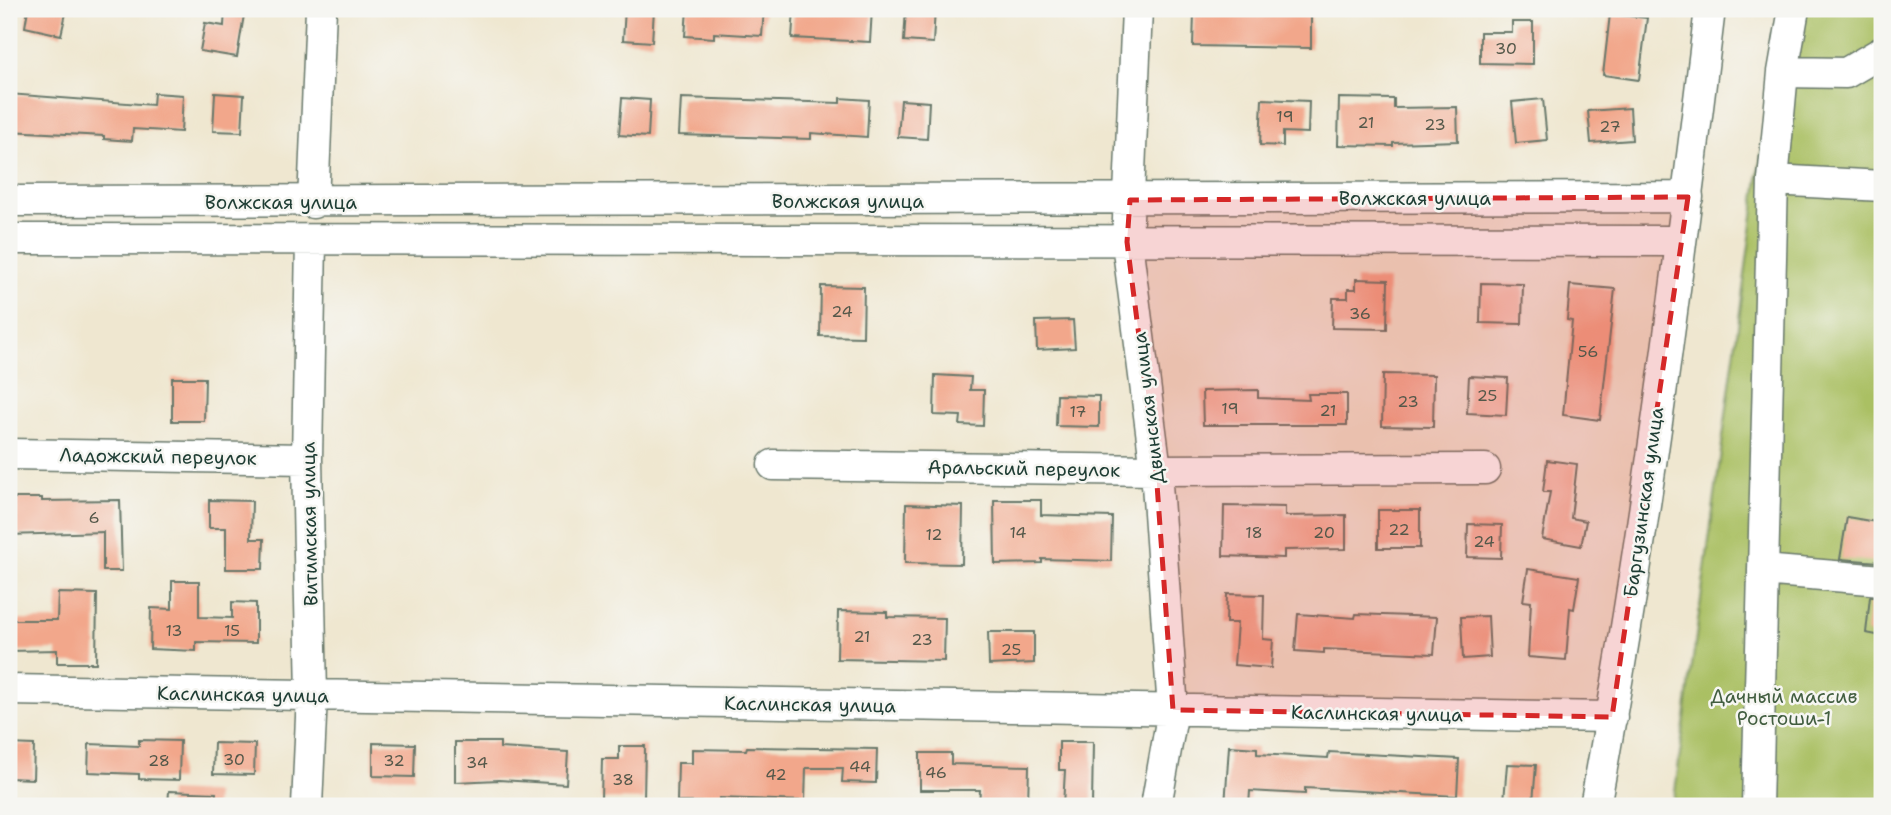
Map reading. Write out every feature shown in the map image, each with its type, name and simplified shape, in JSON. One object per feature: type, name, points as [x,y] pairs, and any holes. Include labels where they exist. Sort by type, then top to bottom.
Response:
[{"type":"street","points":[[313,202],[321,9]]},
{"type":"street","name":"Двинская улица","points":[[1137,9],[1127,242],[1156,470],[1173,710],[1156,806]]},
{"type":"street","name":"Баргузинская улица","points":[[1595,806],[1612,717],[1688,197],[1710,9]]},
{"type":"street","points":[[1758,806],[1773,180],[1783,72],[1794,9]]},
{"type":"street","points":[[1783,72],[1846,73],[1882,52]]},
{"type":"street","points":[[1773,180],[1882,186]]},
{"type":"street","name":"Волжская улица","points":[[9,201],[1688,197]]},
{"type":"street","name":"Волжская улица","points":[[9,239],[1681,241]]},
{"type":"street","name":"Витимская улица","points":[[307,806],[312,695],[307,459],[311,241]]},
{"type":"street","name":"Ладожский переулок","points":[[9,454],[307,459]]},
{"type":"street","name":"Аральский переулок","points":[[773,465],[1156,470],[1485,470]]},
{"type":"street","points":[[1763,570],[1882,580]]},
{"type":"street","name":"Каслинская улица","points":[[9,690],[1612,717]]},
{"type":"highlighted area","points":[[1688,197],[1612,717],[1173,710],[1156,470],[1127,242],[1130,200]]},
{"type":"green space","name":"Дачный массив Ростоши-1","points":[[1781,9],[1882,9],[1882,806],[1673,806]]},
{"type":"building","points":[[28,9],[67,9],[61,35],[25,27]]},
{"type":"building","points":[[225,9],[245,9],[237,57],[200,51],[205,23],[224,26]]},
{"type":"building","points":[[625,9],[654,9],[652,42],[623,40]]},
{"type":"building","points":[[687,9],[764,9],[762,36],[714,33],[714,38],[685,36]]},
{"type":"building","points":[[794,9],[872,9],[870,42],[792,38]]},
{"type":"building","points":[[906,9],[935,9],[933,43],[904,41]]},
{"type":"building","points":[[1259,9],[1311,9],[1311,48],[1193,46],[1194,13],[1259,14]]},
{"type":"building","points":[[1610,14],[1647,18],[1639,80],[1603,75]]},
{"type":"building","points":[[1512,22],[1533,22],[1533,64],[1480,63],[1480,32],[1512,32]]},
{"type":"building","points":[[154,93],[183,95],[181,132],[133,129],[132,141],[104,139],[104,136],[9,131],[9,94],[153,105]]},
{"type":"building","points":[[215,93],[244,95],[242,132],[213,131]]},
{"type":"building","points":[[622,98],[650,100],[648,137],[619,135]]},
{"type":"building","points":[[681,98],[840,103],[840,98],[869,100],[867,137],[811,133],[811,139],[679,135]]},
{"type":"building","points":[[1339,98],[1394,99],[1394,108],[1457,107],[1458,141],[1393,143],[1393,146],[1338,145]]},
{"type":"building","points":[[1262,99],[1309,101],[1308,133],[1283,132],[1283,146],[1260,145]]},
{"type":"building","points":[[1543,99],[1547,140],[1516,143],[1512,102]]},
{"type":"building","points":[[901,100],[929,102],[927,139],[898,137]]},
{"type":"building","points":[[1630,108],[1632,140],[1591,143],[1588,111]]},
{"type":"building","points":[[1356,279],[1388,280],[1387,329],[1332,328],[1333,298],[1348,298],[1348,289],[1356,289]]},
{"type":"building","points":[[1481,283],[1523,284],[1522,324],[1480,323]]},
{"type":"building","points":[[1570,285],[1615,289],[1600,420],[1563,415],[1572,321],[1567,320]]},
{"type":"building","points":[[821,286],[864,287],[863,337],[820,336]]},
{"type":"building","points":[[1073,320],[1075,348],[1037,350],[1036,321]]},
{"type":"building","points":[[1383,374],[1434,375],[1433,427],[1382,426]]},
{"type":"building","points":[[935,375],[971,377],[970,390],[984,390],[983,426],[960,425],[961,416],[934,415]]},
{"type":"building","points":[[1469,376],[1508,378],[1506,415],[1467,413]]},
{"type":"building","points":[[172,378],[205,378],[204,421],[172,421]]},
{"type":"building","points":[[1258,390],[1258,398],[1309,400],[1308,394],[1347,394],[1347,425],[1203,425],[1202,391]]},
{"type":"building","points":[[1057,395],[1099,396],[1099,427],[1056,426]]},
{"type":"building","points":[[1547,460],[1577,464],[1571,518],[1586,521],[1581,546],[1542,539],[1550,492],[1543,492]]},
{"type":"building","points":[[9,498],[42,498],[42,501],[120,500],[122,571],[103,571],[103,532],[9,535]]},
{"type":"building","points":[[209,500],[252,501],[251,539],[264,539],[263,569],[226,569],[226,528],[209,528]]},
{"type":"building","points":[[994,500],[1041,500],[1041,515],[1112,517],[1111,561],[1042,559],[1042,563],[995,564]]},
{"type":"building","points":[[906,504],[963,506],[962,564],[905,563]]},
{"type":"building","points":[[1224,506],[1285,507],[1285,516],[1346,515],[1346,549],[1284,550],[1284,558],[1223,556]]},
{"type":"building","points":[[1378,510],[1420,510],[1420,548],[1378,548]]},
{"type":"building","points":[[1847,517],[1882,523],[1879,562],[1840,559]]},
{"type":"building","points":[[1468,524],[1502,525],[1501,558],[1467,557]]},
{"type":"building","points":[[1528,569],[1579,577],[1574,609],[1570,608],[1566,660],[1528,657],[1531,602],[1523,601]]},
{"type":"building","points":[[172,581],[199,581],[199,617],[232,618],[232,602],[256,603],[256,643],[196,642],[196,651],[150,649],[151,608],[172,609]]},
{"type":"building","points":[[58,593],[97,594],[96,663],[57,663],[57,650],[9,651],[9,620],[57,620]]},
{"type":"building","points":[[1227,594],[1264,595],[1263,639],[1273,640],[1271,668],[1234,665],[1237,623],[1226,623]]},
{"type":"building","points":[[1870,597],[1882,597],[1882,636],[1866,633]]},
{"type":"building","points":[[838,611],[887,612],[887,617],[945,618],[944,661],[837,659]]},
{"type":"building","points":[[1298,614],[1355,618],[1356,614],[1437,617],[1434,654],[1324,649],[1324,653],[1295,651]]},
{"type":"building","points":[[1488,616],[1490,657],[1463,659],[1461,617]]},
{"type":"building","points":[[988,632],[1034,632],[1034,663],[989,665]]},
{"type":"building","points":[[139,740],[180,741],[179,780],[139,779],[139,774],[88,772],[89,744],[139,746]]},
{"type":"building","points":[[455,742],[500,742],[500,748],[568,752],[566,784],[499,780],[455,782]]},
{"type":"building","points":[[1059,742],[1093,742],[1092,806],[1063,806],[1065,770],[1059,770]]},
{"type":"building","points":[[214,743],[255,744],[254,775],[213,774]]},
{"type":"building","points":[[373,743],[415,744],[414,777],[373,776]]},
{"type":"building","points":[[9,744],[34,745],[33,779],[9,778]]},
{"type":"building","points":[[619,746],[645,746],[644,800],[601,799],[602,759],[619,759]]},
{"type":"building","points":[[1229,746],[1257,748],[1257,754],[1328,758],[1329,752],[1459,759],[1457,796],[1305,788],[1305,794],[1250,791],[1249,806],[1225,806]]},
{"type":"building","points":[[747,747],[877,749],[876,783],[842,782],[843,768],[806,768],[805,801],[719,798],[719,803],[677,802],[678,763],[692,763],[692,749],[746,750]]},
{"type":"building","points":[[920,753],[951,753],[951,764],[1029,766],[1028,805],[979,804],[980,790],[920,790]]},
{"type":"building","points":[[1507,764],[1536,765],[1533,802],[1504,801]]},
{"type":"building","points":[[169,791],[216,793],[215,806],[168,806]]}]
